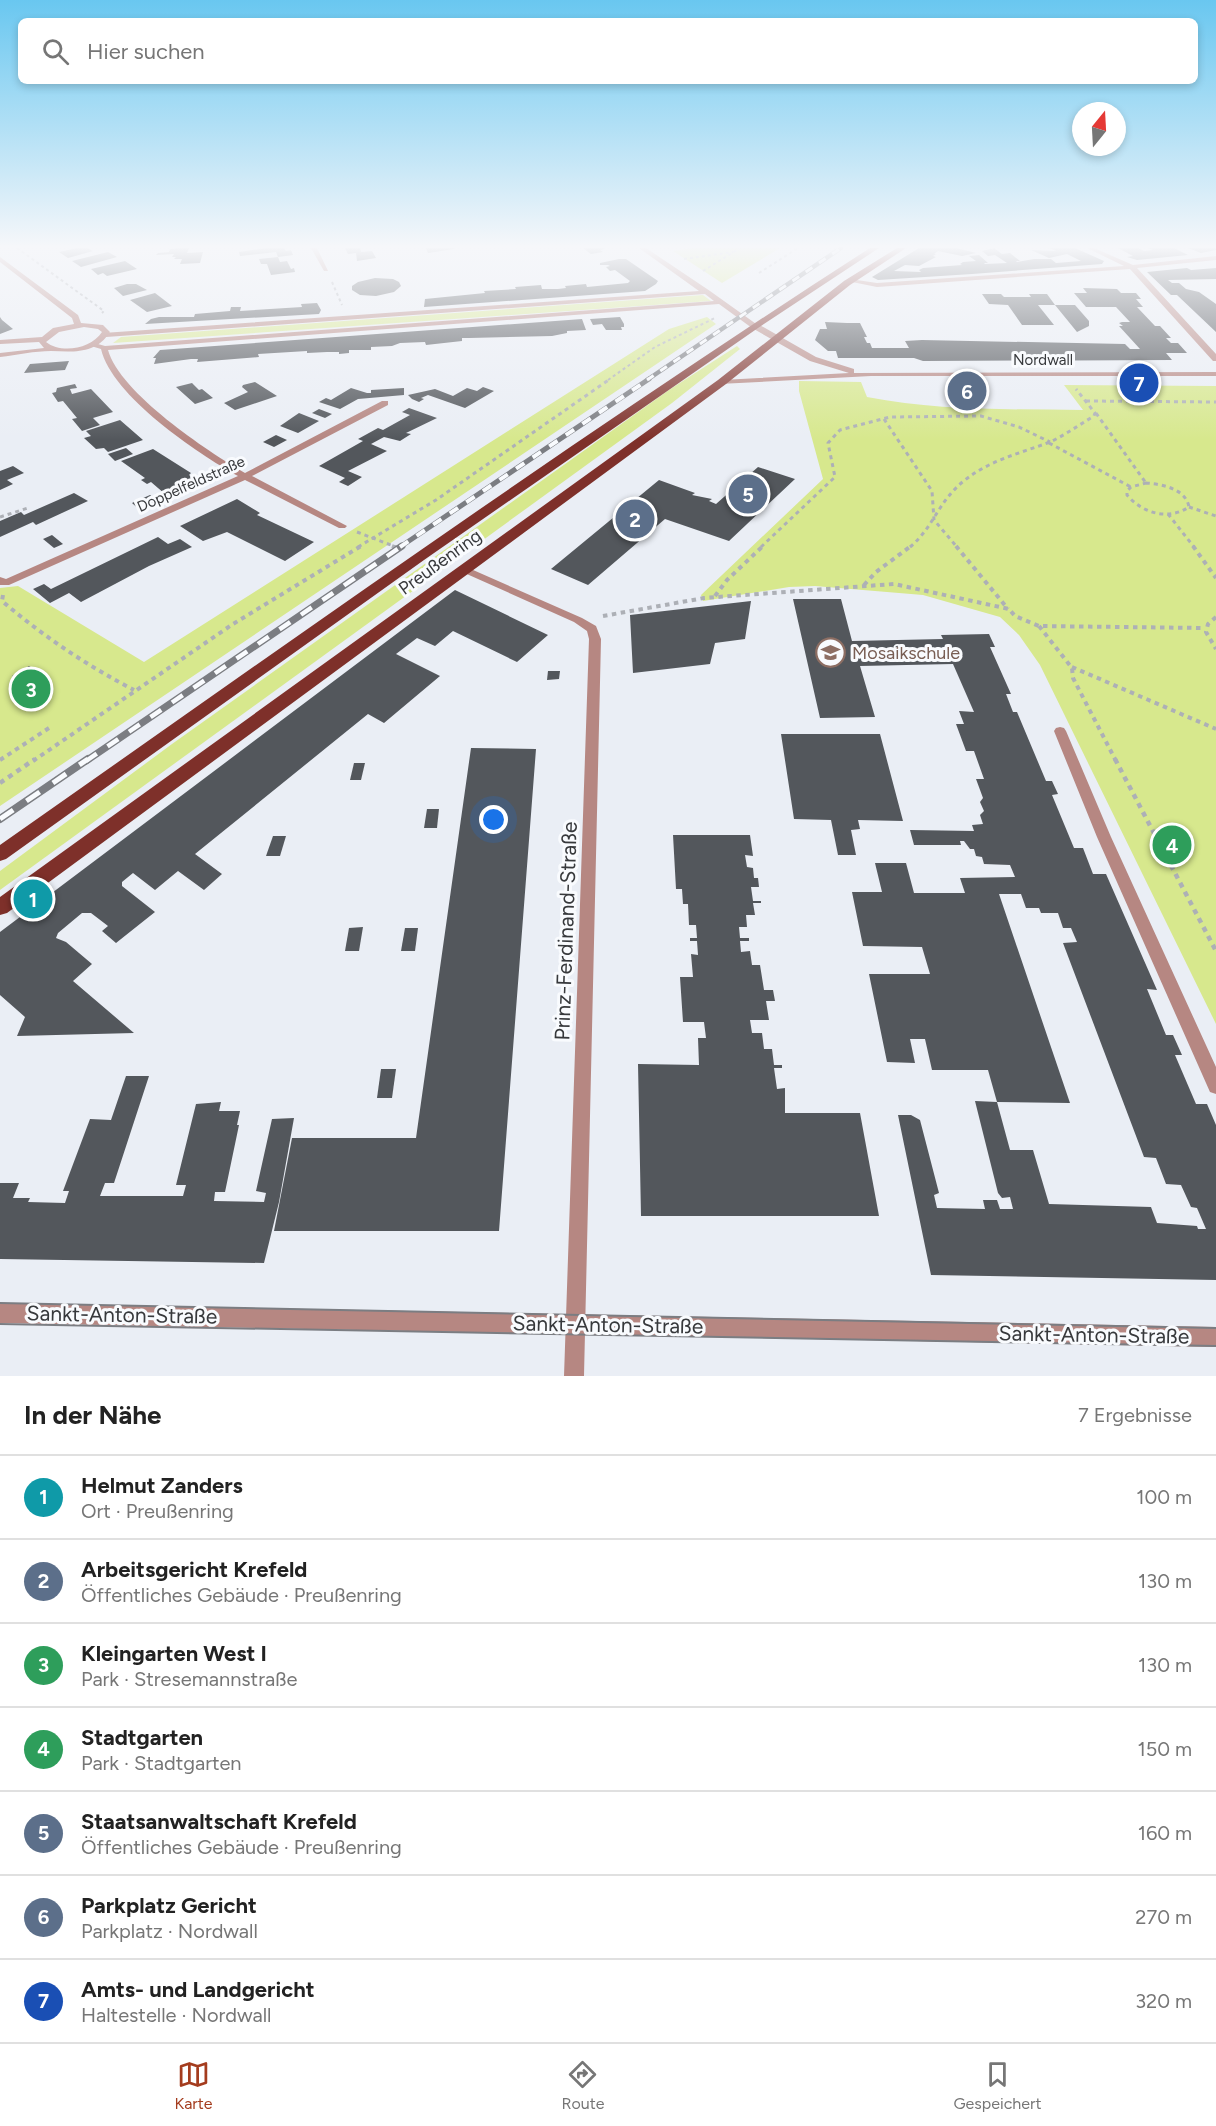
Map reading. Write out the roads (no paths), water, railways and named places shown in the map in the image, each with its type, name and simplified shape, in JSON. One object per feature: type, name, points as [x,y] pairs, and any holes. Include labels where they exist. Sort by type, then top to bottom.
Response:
[{"type":"main road","name":"Preußenring","points":[[0,854],[429,550],[776,312]]},
{"type":"main road","name":"Preußenring","points":[[0,907],[722,382],[810,312]]},
{"type":"street","points":[[69,312],[75,317],[78,325]]},
{"type":"street","points":[[0,355],[75,349],[94,344],[106,335],[417,312]]},
{"type":"street","points":[[94,344],[104,348],[585,312]]},
{"type":"street","name":"Nordwall","points":[[737,312],[755,326],[810,359],[829,367],[871,374]]},
{"type":"street","points":[[1173,312],[1216,359]]},
{"type":"street","points":[[0,342],[43,339],[55,331],[78,325],[90,325],[104,329],[106,335]]},
{"type":"street","points":[[43,339],[43,345],[52,350]]},
{"type":"street","points":[[104,348],[106,359],[115,374],[152,412],[177,433],[244,477],[342,526]]},
{"type":"street","name":"Nordwall","points":[[722,382],[871,374],[1216,374]]},
{"type":"street","name":"Doppelfeldstraße","points":[[3,582],[244,477],[385,403]]},
{"type":"street","name":"Prinz-Ferdinand-Straße","points":[[464,569],[578,621],[592,629],[595,639],[574,1376]]},
{"type":"street","points":[[1060,731],[1104,837],[1216,1086]]},
{"type":"street","name":"Sankt-Anton-Straße","points":[[0,1313],[1216,1337]]},
{"type":"tram line","points":[[0,1303],[1216,1328]]},
{"type":"tram line","points":[[0,1324],[1216,1346]]},
{"type":"railway","points":[[647,380],[747,312]]},
{"type":"railway","points":[[400,547],[649,379]]},
{"type":"railway","points":[[86,761],[402,546]]},
{"type":"railway","points":[[0,819],[88,759]]},
{"type":"place","name":"Amts- und Landgericht","points":[[1139,383]]},
{"type":"place","name":"Parkplatz Gericht","points":[[967,391]]},
{"type":"place","name":"Staatsanwaltschaft Krefeld","points":[[748,494]]},
{"type":"place","name":"Arbeitsgericht Krefeld","points":[[635,519]]},
{"type":"place","name":"Mosaikschule","points":[[831,653]]},
{"type":"place","name":"Kleingarten West I","points":[[31,689]]},
{"type":"place","name":"Stadtgarten","points":[[1172,845]]},
{"type":"place","name":"Helmut Zanders","points":[[33,899]]}]
